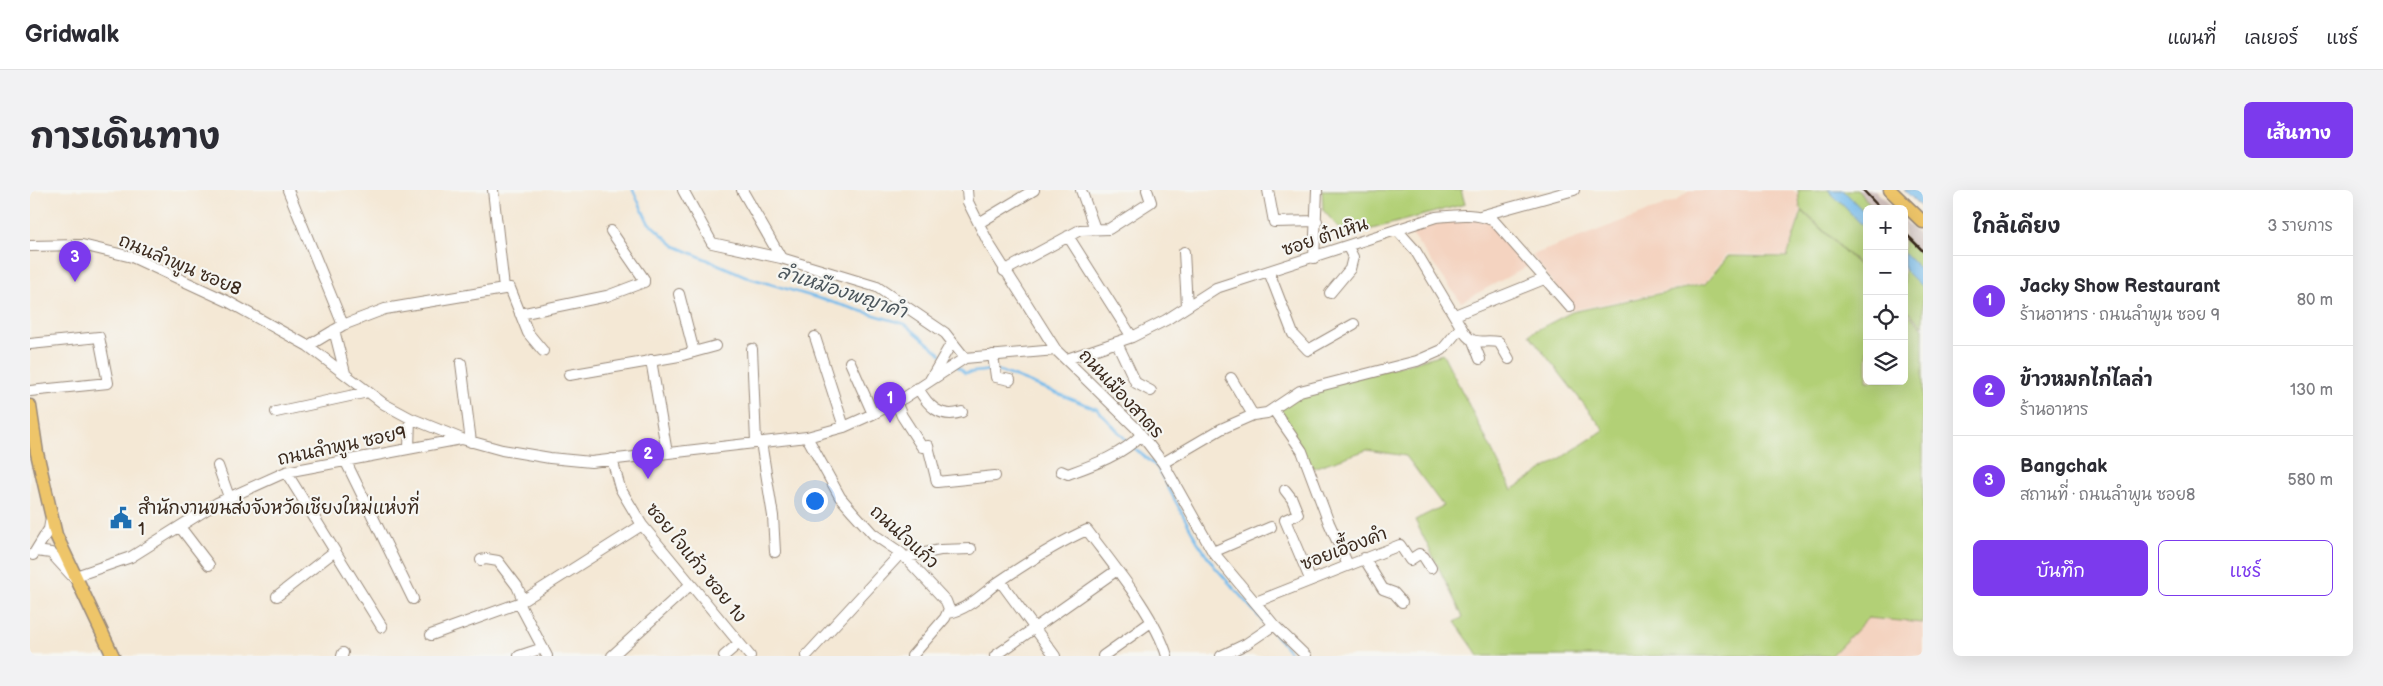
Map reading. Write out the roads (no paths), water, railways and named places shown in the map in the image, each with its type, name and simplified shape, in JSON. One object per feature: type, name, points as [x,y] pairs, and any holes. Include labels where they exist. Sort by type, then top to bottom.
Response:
[{"type":"main road","points":[[1890,190],[1923,222]]},
{"type":"main road","points":[[30,406],[37,453],[56,535],[74,577],[114,656]]},
{"type":"street","points":[[288,190],[338,328],[345,373]]},
{"type":"street","points":[[493,190],[507,288],[528,333],[543,351]]},
{"type":"street","points":[[683,190],[712,243],[782,258],[877,287],[945,333],[961,360],[994,355],[1056,350]]},
{"type":"street","points":[[742,190],[782,258]]},
{"type":"street","name":"ถนนเมืองสาตร","points":[[967,190],[968,202],[1004,271],[1056,350],[1067,359],[1162,463],[1213,552],[1256,602],[1270,629],[1306,656]]},
{"type":"street","points":[[979,223],[1034,190]]},
{"type":"street","points":[[1081,190],[1095,229]]},
{"type":"street","points":[[1004,271],[1080,230],[1109,229],[1151,202],[1147,190]]},
{"type":"street","points":[[1268,190],[1274,222],[1317,222]]},
{"type":"street","points":[[1314,258],[1317,190]]},
{"type":"street","points":[[1479,216],[1574,190]]},
{"type":"street","name":"ซอย ต๋าเหิน","points":[[1067,359],[1132,337],[1166,320],[1216,288],[1398,231],[1436,217],[1462,214],[1479,216],[1494,221],[1570,307]]},
{"type":"street","points":[[520,314],[607,296],[644,282],[635,265],[611,231]]},
{"type":"street","points":[[1398,231],[1415,250],[1466,336],[1473,341],[1480,359]]},
{"type":"street","points":[[1068,236],[1132,337]]},
{"type":"street","name":"ถนนลำพูน ซอย8","points":[[30,246],[82,246],[132,257],[227,301],[308,346],[368,392],[410,418],[467,440],[502,450],[550,458],[591,462],[807,437],[844,427],[873,414],[918,388],[929,380],[941,366],[961,360]]},
{"type":"street","points":[[1330,293],[1350,269],[1353,257],[1348,247]]},
{"type":"street","points":[[1184,252],[1187,306]]},
{"type":"street","points":[[1268,272],[1293,334],[1308,350],[1354,324]]},
{"type":"street","points":[[1455,315],[1544,279]]},
{"type":"street","points":[[308,346],[338,328],[385,309],[507,288]]},
{"type":"street","points":[[679,294],[694,352]]},
{"type":"street","points":[[1162,463],[1194,443],[1253,415],[1260,416],[1272,410],[1300,391],[1417,361],[1442,350],[1461,327]]},
{"type":"street","points":[[1039,351],[1045,333]]},
{"type":"street","points":[[815,336],[844,427]]},
{"type":"street","points":[[30,344],[99,337],[108,383],[30,392]]},
{"type":"street","points":[[1473,341],[1499,342],[1509,359]]},
{"type":"street","points":[[941,366],[944,353],[952,342]]},
{"type":"street","points":[[1117,343],[1136,382],[1151,391]]},
{"type":"street","points":[[569,375],[694,352],[716,346]]},
{"type":"street","points":[[752,349],[759,442],[773,516],[775,552]]},
{"type":"street","points":[[994,355],[996,377],[1010,380]]},
{"type":"street","points":[[651,360],[667,452]]},
{"type":"street","points":[[850,362],[873,414]]},
{"type":"street","points":[[461,363],[467,440]]},
{"type":"street","points":[[1232,378],[1253,415]]},
{"type":"street","points":[[918,388],[925,400],[938,412],[945,415],[962,412]]},
{"type":"street","points":[[276,412],[368,392]]},
{"type":"street","points":[[896,402],[902,416],[922,447],[928,446],[937,482],[996,476]]},
{"type":"street","points":[[1272,410],[1302,451],[1329,523],[1348,565]]},
{"type":"street","points":[[409,448],[410,418]]},
{"type":"street","name":"ถนนใจแก้ว","points":[[807,437],[840,497],[873,534],[904,555],[940,594],[949,609],[948,613]]},
{"type":"street","points":[[1061,471],[1068,474],[1123,450],[1140,437]]},
{"type":"street","name":"ถนนลำพูน ซอย9","points":[[74,577],[131,557],[229,497],[286,472],[409,448],[467,440]]},
{"type":"street","name":"ซอย ใจแก้ว ซอย 1ง","points":[[612,459],[620,488],[642,526],[750,656]]},
{"type":"street","points":[[345,460],[413,599]]},
{"type":"street","points":[[218,466],[229,497]]},
{"type":"street","points":[[286,472],[382,628]]},
{"type":"street","points":[[1285,490],[1292,499],[1298,514],[1285,520],[1310,579]]},
{"type":"street","points":[[33,554],[49,529],[51,516]]},
{"type":"street","points":[[431,635],[521,601],[642,526]]},
{"type":"street","points":[[180,527],[209,565]]},
{"type":"street","points":[[1213,552],[1272,527]]},
{"type":"street","points":[[918,654],[948,613],[962,608],[1000,581],[1067,539],[1087,530],[1117,570],[1151,622],[1163,642],[1167,656]]},
{"type":"street","points":[[33,554],[56,535]]},
{"type":"street","name":"ซอยเอื้องคำ","points":[[1256,602],[1310,579],[1400,545],[1410,560],[1419,554],[1424,557],[1431,568]]},
{"type":"street","points":[[806,656],[904,555],[971,548]]},
{"type":"street","points":[[277,596],[335,551]]},
{"type":"street","points":[[33,554],[51,553],[74,577]]},
{"type":"street","points":[[1364,558],[1383,589],[1394,593],[1402,602]]},
{"type":"street","points":[[481,560],[498,561],[517,586],[521,601],[545,652],[519,656]]},
{"type":"street","points":[[995,656],[1117,570]]},
{"type":"street","points":[[1000,581],[1055,656]]},
{"type":"street","points":[[612,656],[690,585]]},
{"type":"street","points":[[1103,656],[1151,622]]},
{"type":"street","points":[[1221,656],[1270,629]]},
{"type":"street","points":[[724,656],[739,643]]},
{"type":"water","points":[[1828,190],[1843,190],[1863,211],[1863,226]]},
{"type":"water","points":[[1904,190],[1919,190],[1923,194],[1923,209]]},
{"type":"water","points":[[1908,257],[1923,272],[1923,288],[1908,273]]},
{"type":"waterway","name":"ลำเหมืองพญาคำ","points":[[633,190],[648,222],[675,246],[750,278],[905,324],[941,354]]},
{"type":"waterway","name":"ลำเหมืองพญาคำ","points":[[957,366],[965,373],[992,370]]},
{"type":"waterway","name":"ลำเหมืองพญาคำ","points":[[997,370],[1097,409],[1129,443]]},
{"type":"waterway","name":"ลำเหมืองพญาคำ","points":[[1133,447],[1157,467],[1197,541],[1214,566],[1268,627]]},
{"type":"waterway","name":"ลำเหมืองพญาคำ","points":[[1272,631],[1293,656]]},
{"type":"railway","points":[[1863,190],[1877,205]]},
{"type":"railway","points":[[1908,236],[1923,251]]},
{"type":"place","name":"Bangchak","points":[[75,282]]},
{"type":"place","name":"Jacky Show Restaurant","points":[[890,423]]},
{"type":"place","name":"ข้าวหมกไก่ไลล่า","points":[[648,479]]},
{"type":"place","name":"สำนักงานขนส่งจังหวัดเชียงใหม่แห่งที่ 1","points":[[121,518]]}]
